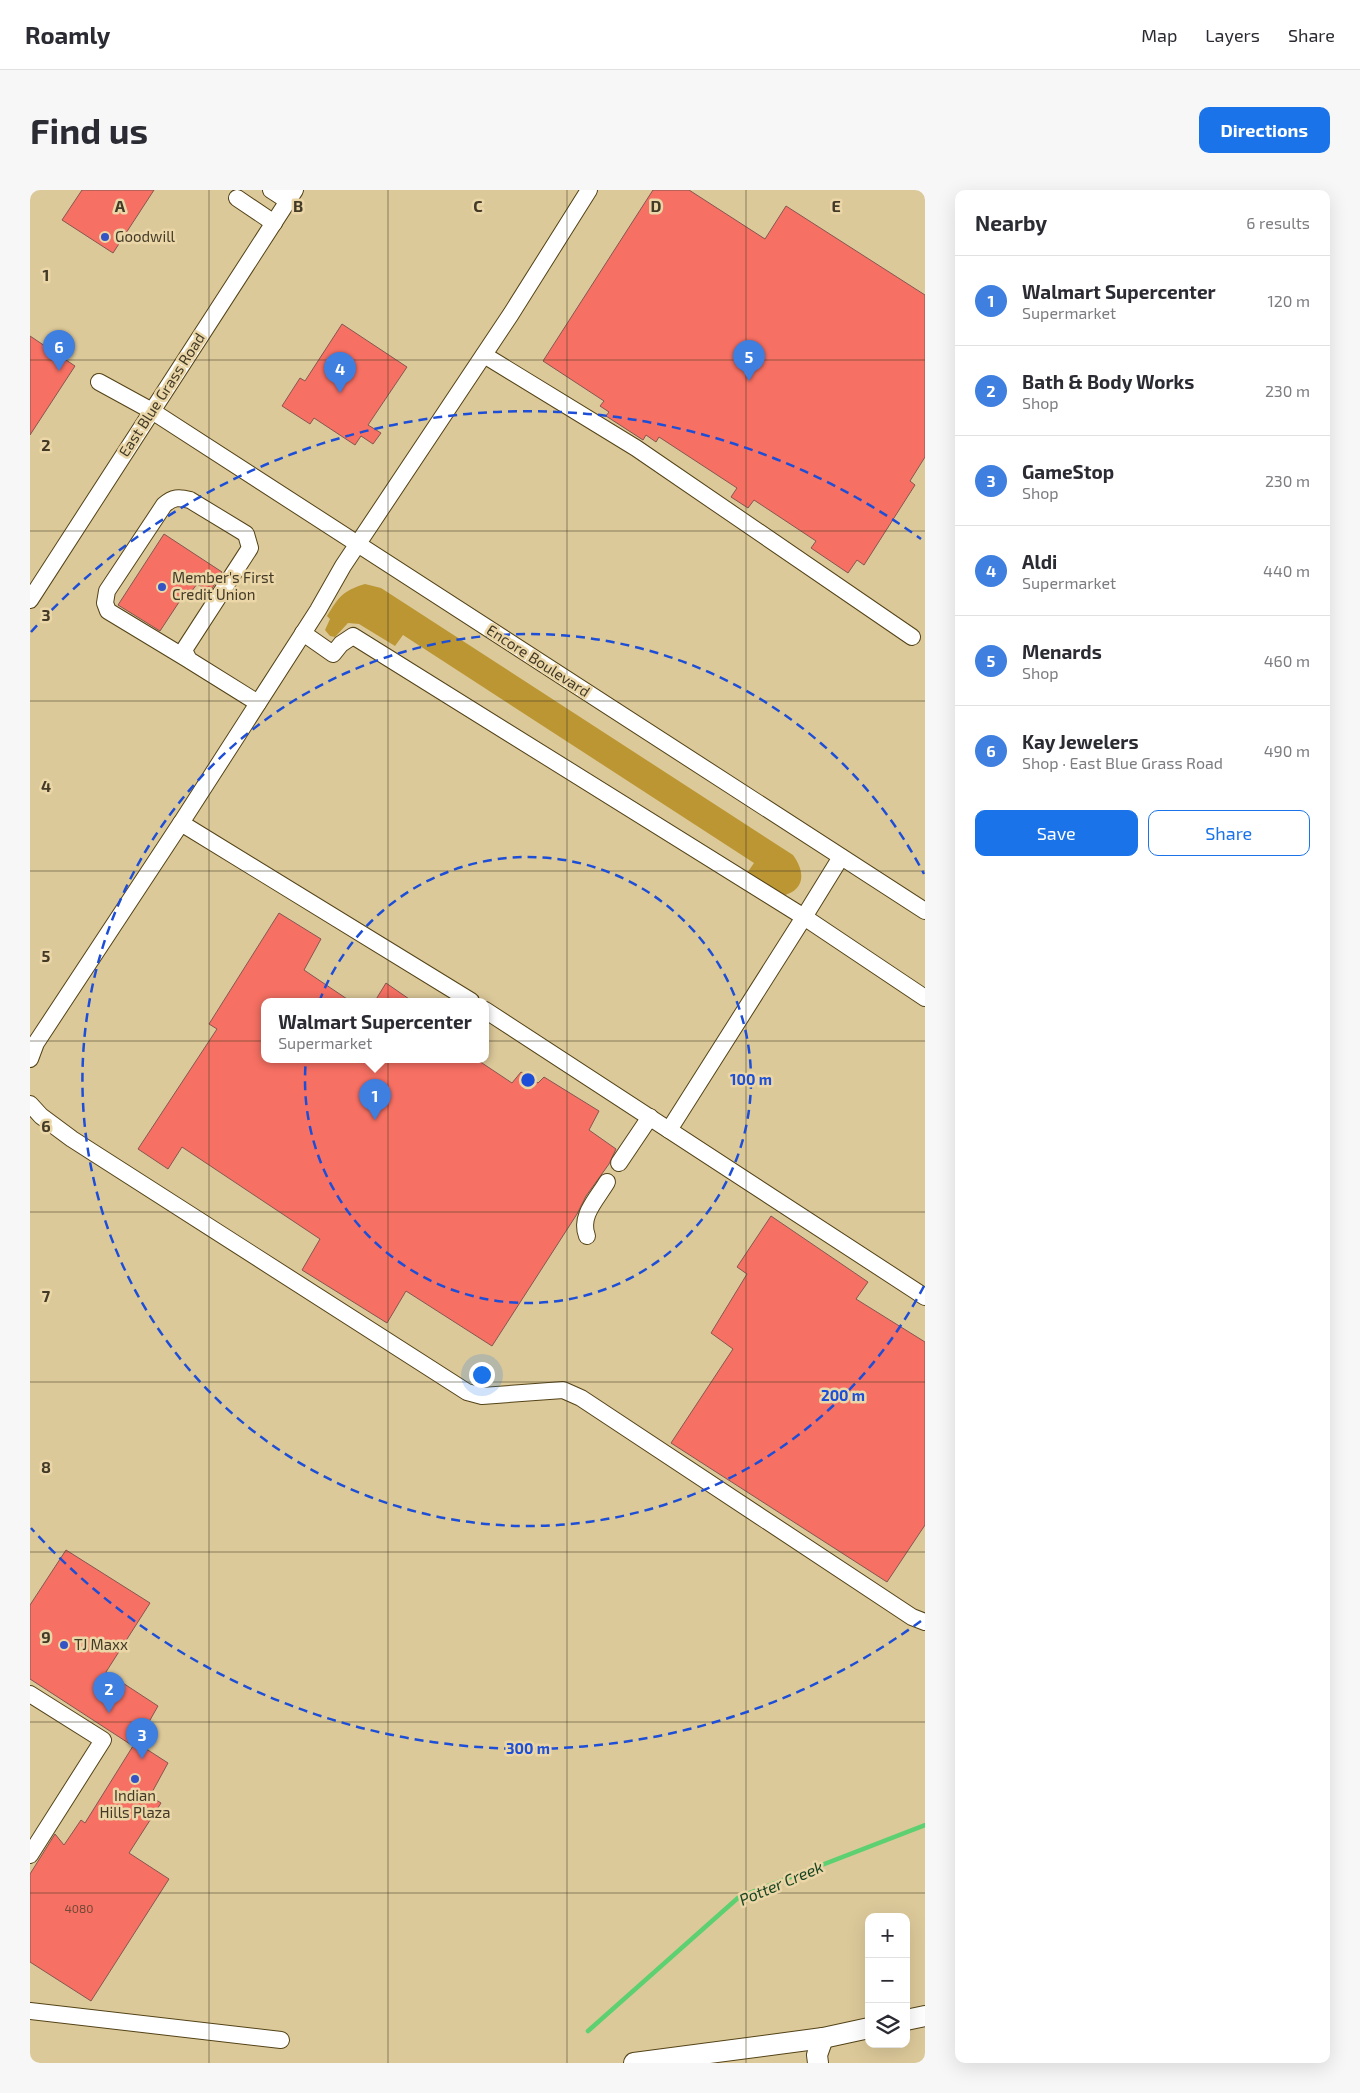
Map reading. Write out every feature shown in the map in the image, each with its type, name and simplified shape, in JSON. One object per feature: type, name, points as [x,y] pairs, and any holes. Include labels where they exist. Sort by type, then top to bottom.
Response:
[{"type":"main road","points":[[910,2019],[925,2016]]},
{"type":"main road","points":[[634,2063],[824,2038],[865,2029]]},
{"type":"main road","points":[[818,2063],[818,2055],[824,2038]]},
{"type":"street","points":[[271,190],[291,195]]},
{"type":"street","points":[[30,1059],[36,1043],[181,823],[358,545],[484,355],[590,190]]},
{"type":"street","name":"East Blue Grass Road","points":[[30,600],[291,195]]},
{"type":"street","points":[[237,198],[274,223]]},
{"type":"street","points":[[484,355],[636,448],[912,637]]},
{"type":"street","name":"Encore Boulevard","points":[[99,382],[152,411],[925,912]]},
{"type":"street","points":[[186,655],[250,548],[246,534],[190,500],[180,497],[171,499],[160,511],[107,591],[105,603],[108,611],[186,655],[258,703]]},
{"type":"street","points":[[303,633],[333,654],[341,644],[353,636],[804,918],[925,998]]},
{"type":"street","points":[[181,823],[466,998]]},
{"type":"street","points":[[669,1130],[841,857]]},
{"type":"street","points":[[489,1013],[925,1297]]},
{"type":"street","points":[[30,1104],[40,1116],[72,1139],[467,1392],[482,1396],[563,1390],[581,1398],[912,1618],[925,1622]]},
{"type":"street","points":[[619,1163],[650,1117]]},
{"type":"street","points":[[587,1236],[583,1223],[586,1214],[607,1182]]},
{"type":"street","points":[[30,1694],[103,1740],[30,1855]]},
{"type":"street","points":[[30,2011],[281,2040]]},
{"type":"shaded area","points":[[365,584],[381,588],[793,855],[800,868],[801,880],[799,886],[789,894],[781,896],[747,873],[754,863],[403,635],[395,646],[359,624],[348,623],[335,637],[330,636],[325,630],[330,619],[327,616],[335,604],[346,592]]},
{"type":"building","name":"Goodwill","points":[[82,190],[154,190],[113,253],[62,220]]},
{"type":"building","points":[[653,190],[689,190],[765,239],[786,206],[925,295],[925,457],[910,481],[915,485],[864,565],[857,560],[848,573],[811,548],[816,541],[754,500],[748,508],[731,497],[737,488],[659,437],[656,442],[646,435],[643,440],[606,416],[609,412],[600,406],[604,401],[543,361]]},
{"type":"building","points":[[342,324],[407,367],[368,425],[381,433],[373,444],[361,436],[355,445],[314,418],[310,424],[282,406],[300,378],[305,381]]},
{"type":"building","points":[[30,336],[75,366],[30,435]]},
{"type":"building","name":"Member's First Credit Union","points":[[164,534],[222,572],[210,592],[197,584],[191,592],[187,590],[160,631],[118,605]]},
{"type":"building","points":[[279,913],[321,939],[304,970],[346,998],[261,998],[261,1063],[482,1063],[512,1083],[521,1072],[538,1083],[544,1077],[599,1111],[589,1130],[616,1149],[609,1164],[586,1196],[577,1214],[492,1346],[406,1291],[387,1323],[302,1270],[320,1239],[182,1147],[168,1169],[138,1149],[217,1029],[209,1024]]},
{"type":"building","points":[[386,983],[408,998],[377,998]]},
{"type":"building","points":[[771,1216],[868,1282],[856,1299],[925,1342],[925,1525],[887,1582],[671,1443],[733,1349],[711,1333],[747,1274],[737,1267]]},
{"type":"building","name":"Indian Hills Plaza","points":[[66,1550],[150,1603],[106,1672],[158,1706],[137,1743],[168,1763],[150,1796],[161,1803],[129,1853],[169,1879],[91,2001],[30,1962],[30,1874],[55,1834],[64,1845],[81,1820],[85,1823],[133,1746],[30,1679],[30,1605]]},
{"type":"waterway","name":"Potter Creek","points":[[588,2031],[739,1897],[925,1825]]},
{"type":"place","name":"Goodwill","points":[[105,237]]},
{"type":"place","name":"Kay Jewelers","points":[[59,371]]},
{"type":"place","name":"Menards","points":[[749,381]]},
{"type":"place","name":"Aldi","points":[[340,393]]},
{"type":"place","name":"Member's First Credit Union","points":[[162,587]]},
{"type":"place","name":"Walmart Supercenter","points":[[375,1120]]},
{"type":"place","name":"TJ Maxx","points":[[64,1645]]},
{"type":"place","name":"Bath & Body Works","points":[[109,1713]]},
{"type":"place","name":"GameStop","points":[[142,1759]]},
{"type":"place","name":"Indian Hills Plaza","points":[[135,1779]]}]
